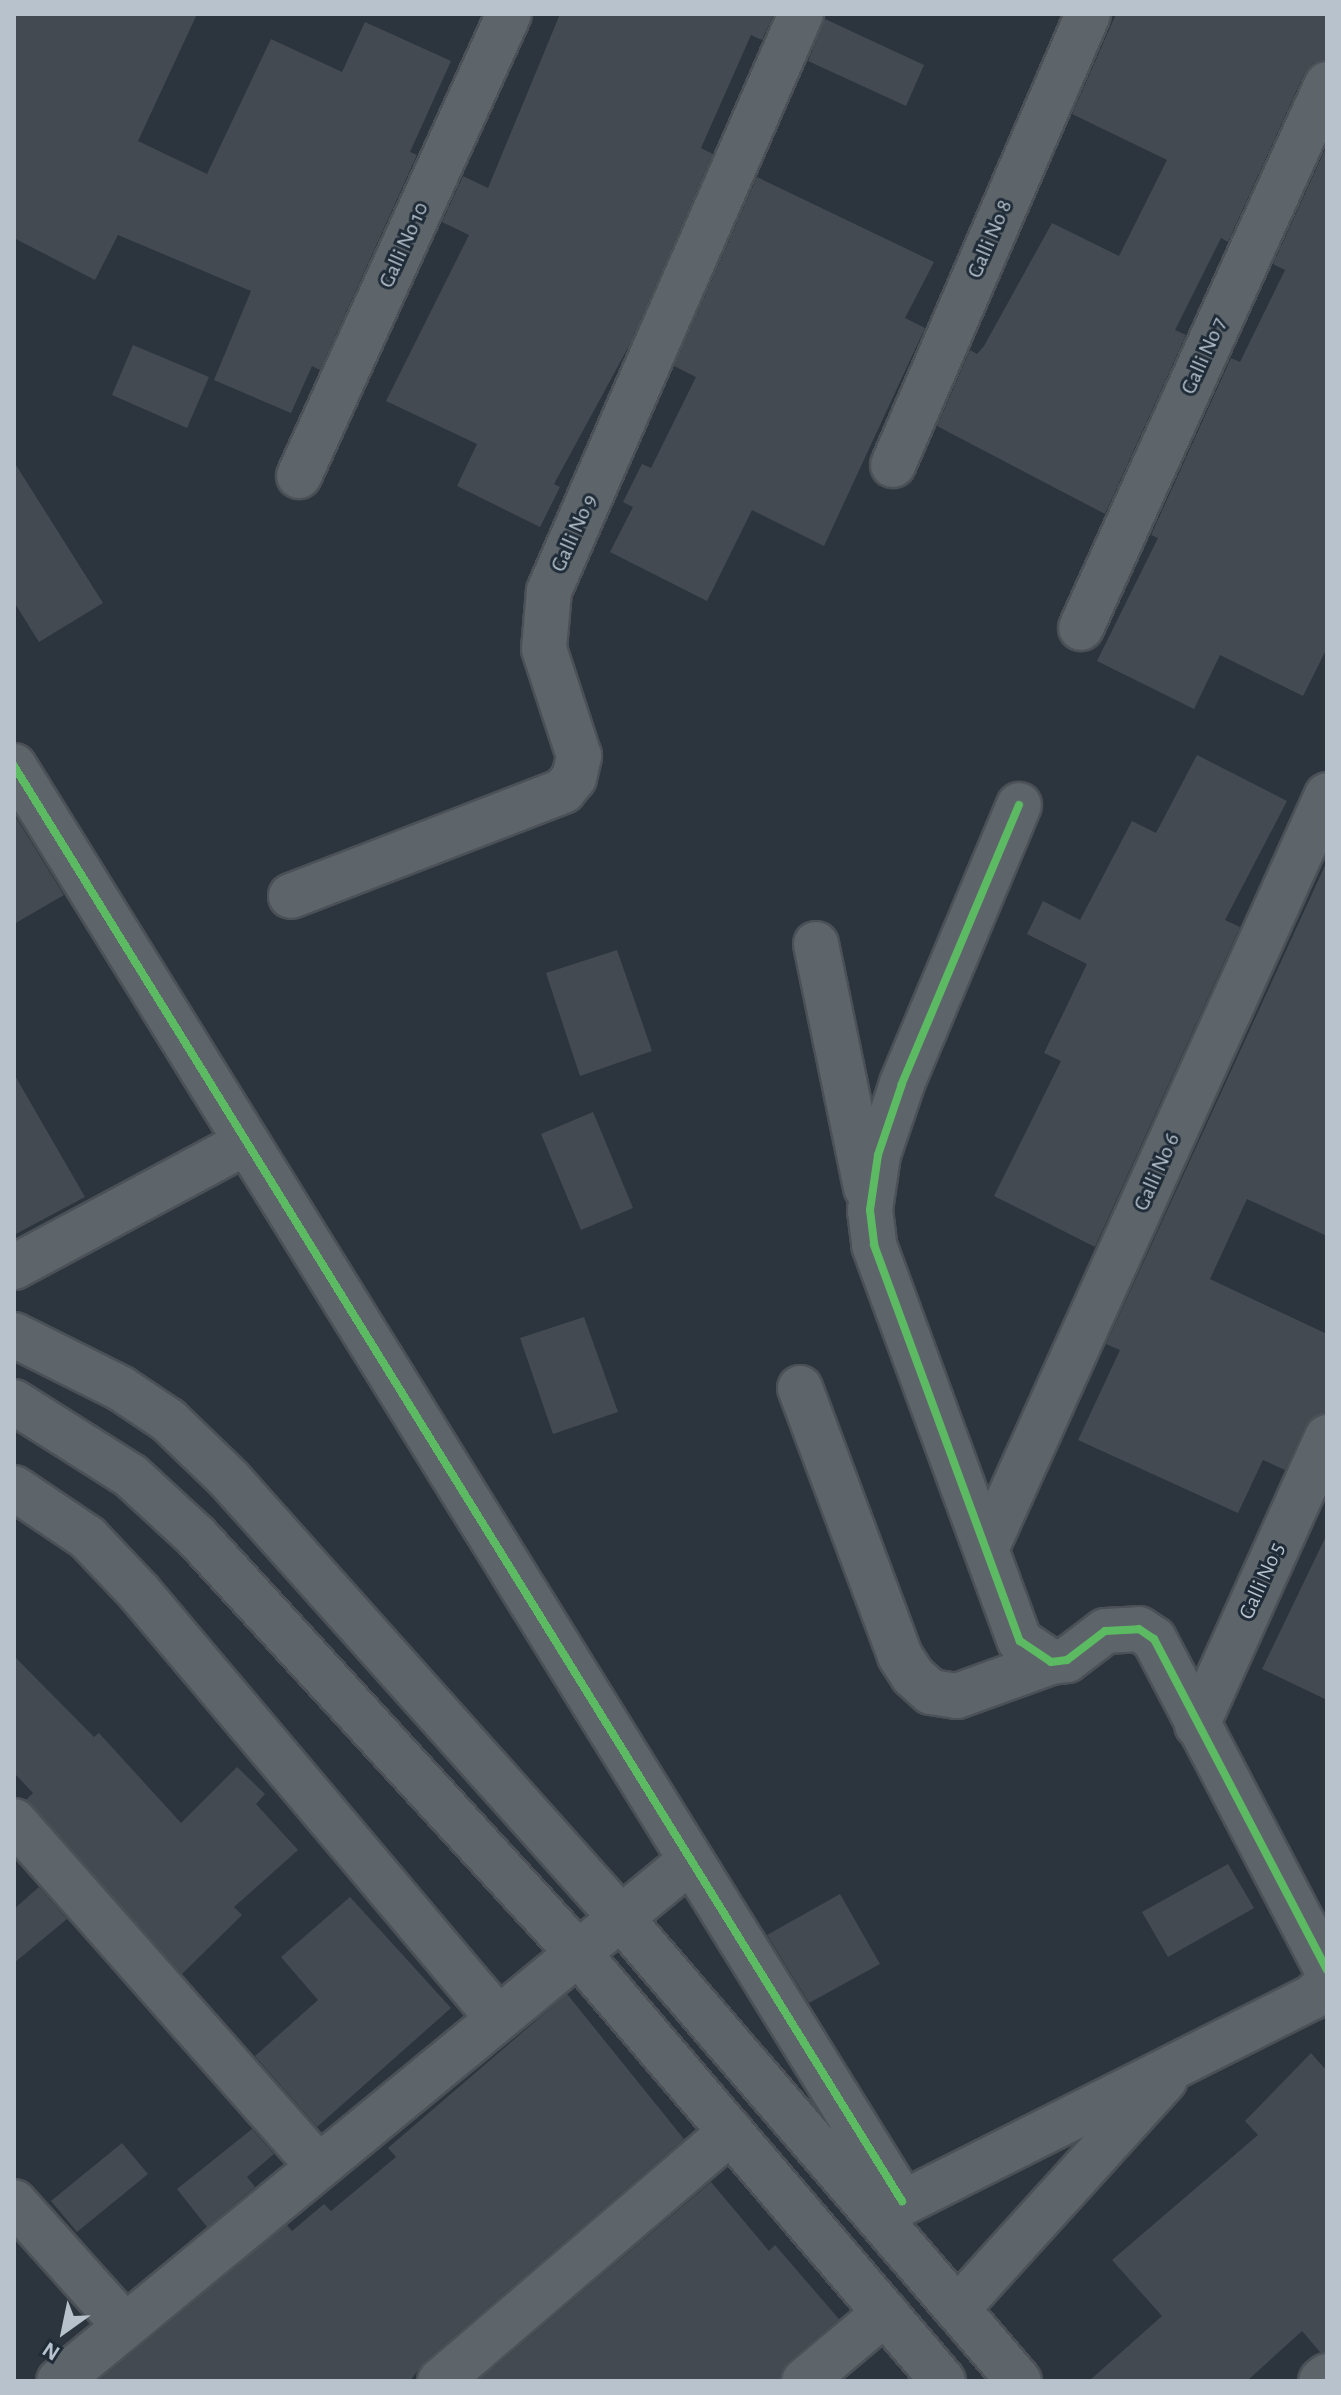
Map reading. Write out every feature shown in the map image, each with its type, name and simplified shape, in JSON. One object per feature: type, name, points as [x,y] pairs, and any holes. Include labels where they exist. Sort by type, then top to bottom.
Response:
[{"type":"street","name":"Galli No 10","points":[[299,476],[509,14]]},
{"type":"street","name":"Galli No 9","points":[[291,896],[563,791],[574,778],[579,756],[544,649],[549,591],[801,14]]},
{"type":"street","name":"Galli No 8","points":[[893,465],[1088,14]]},
{"type":"street","name":"Galli No 7","points":[[1081,628],[1327,84]]},
{"type":"street","points":[[14,766],[690,1861],[889,2208],[957,2309],[1019,2381]]},
{"type":"street","name":"Galli No 6","points":[[987,1547],[1327,795]]},
{"type":"street","points":[[870,1210],[878,1155],[902,1084],[1019,805]]},
{"type":"street","points":[[816,944],[870,1210],[874,1245],[1020,1641],[1051,1662]]},
{"type":"street","points":[[14,1267],[247,1142]]},
{"type":"street","points":[[14,1335],[120,1388],[195,1444],[620,1917],[889,2208]]},
{"type":"street","points":[[800,1388],[900,1656],[913,1676],[931,1692],[957,1696],[1051,1662],[1067,1660],[1105,1631],[1139,1629],[1163,1651],[1197,1725],[1327,1970]]},
{"type":"street","points":[[14,1402],[131,1476],[165,1506],[577,1952],[943,2381]]},
{"type":"street","name":"Galli No 5","points":[[1197,1725],[1327,1437]]},
{"type":"street","points":[[14,1488],[88,1538],[139,1592],[497,2017]]},
{"type":"street","points":[[14,1821],[318,2166]]},
{"type":"street","points":[[59,2381],[690,1861]]},
{"type":"street","points":[[825,2242],[1311,1998],[1327,1984]]},
{"type":"street","points":[[957,2309],[1182,2061]]},
{"type":"street","points":[[440,2381],[731,2132]]},
{"type":"street","points":[[14,2202],[125,2326]]},
{"type":"street","points":[[804,2381],[885,2313]]},
{"type":"street","points":[[1321,2381],[1327,2376]]},
{"type":"building","points":[[14,14],[197,14],[138,141],[207,174],[271,39],[342,72],[365,22],[451,61],[410,152],[417,155],[320,370],[312,366],[291,413],[214,380],[251,291],[118,235],[95,280],[14,238]]},
{"type":"building","points":[[560,14],[774,14],[762,40],[751,35],[701,148],[713,154],[630,344],[554,484],[560,487],[540,527],[457,486],[477,444],[386,401],[469,235],[442,222],[463,176],[488,188]]},
{"type":"building","points":[[1116,14],[1327,14],[1327,59],[1313,63],[1304,74],[1228,242],[1221,238],[1175,330],[1186,335],[1105,514],[937,426],[970,350],[977,354],[984,346],[1052,223],[1119,256],[1167,160],[1072,114]]},
{"type":"building","points":[[825,19],[924,65],[906,106],[808,61]]},
{"type":"building","points":[[1327,145],[1327,648],[1303,696],[1220,655],[1194,709],[1097,661],[1158,538],[1151,535],[1231,358],[1240,362],[1285,270],[1273,264]]},
{"type":"building","points":[[757,177],[934,262],[905,318],[925,328],[824,546],[752,510],[707,601],[610,552],[633,507],[623,502],[642,464],[651,468],[696,377],[674,366]]},
{"type":"building","points":[[133,345],[209,377],[187,428],[112,395]]},
{"type":"building","points":[[14,462],[103,603],[39,642],[14,602]]},
{"type":"building","points":[[1197,755],[1287,801],[1225,920],[1240,927],[1095,1247],[994,1196],[1061,1061],[1044,1053],[1087,964],[1027,934],[1043,901],[1080,920],[1132,821],[1156,833]]},
{"type":"building","points":[[14,814],[64,895],[14,924]]},
{"type":"building","points":[[1327,861],[1327,1236],[1247,1199],[1210,1279],[1327,1334],[1327,1412],[1305,1426],[1285,1470],[1263,1460],[1238,1513],[1078,1440],[1120,1350],[1106,1344]]},
{"type":"building","points":[[617,950],[652,1051],[580,1076],[546,973]]},
{"type":"building","points":[[14,1074],[85,1197],[14,1235]]},
{"type":"building","points":[[593,1112],[633,1208],[581,1230],[541,1134]]},
{"type":"building","points":[[584,1317],[618,1412],[553,1434],[520,1338]]},
{"type":"building","points":[[1327,1534],[1327,1700],[1262,1669]]},
{"type":"building","points":[[14,1656],[94,1737],[99,1733],[181,1823],[237,1767],[265,1794],[256,1804],[298,1850],[234,1907],[242,1915],[182,1974],[26,1800],[33,1793],[14,1773]]},
{"type":"building","points":[[1228,1864],[1254,1908],[1168,1957],[1142,1912]]},
{"type":"building","points":[[39,1887],[67,1919],[14,1963],[14,1909]]},
{"type":"building","points":[[840,1894],[880,1964],[809,2003],[767,1935]]},
{"type":"building","points":[[350,1897],[451,2008],[317,2127],[255,2056],[318,2000],[281,1957]]},
{"type":"building","points":[[567,1994],[684,2139],[424,2362],[410,2381],[98,2381],[287,2225],[292,2231],[324,2204],[331,2211],[396,2157],[388,2148]]},
{"type":"building","points":[[1311,2053],[1327,2071],[1327,2352],[1320,2352],[1302,2331],[1247,2381],[1089,2381],[1162,2316],[1112,2260],[1258,2135],[1245,2121]]},
{"type":"building","points":[[252,2129],[274,2154],[247,2177],[255,2187],[207,2227],[177,2189]]},
{"type":"building","points":[[122,2143],[148,2174],[77,2232],[51,2201]]},
{"type":"building","points":[[711,2182],[769,2251],[775,2245],[839,2319],[788,2362],[780,2381],[478,2381]]},
{"type":"cycle path","points":[[14,766],[902,2201]]},
{"type":"cycle path","points":[[1019,805],[902,1084],[878,1155],[870,1210],[874,1245],[1020,1641],[1051,1662],[1067,1660],[1105,1631],[1139,1629],[1154,1639],[1327,1970]]}]
